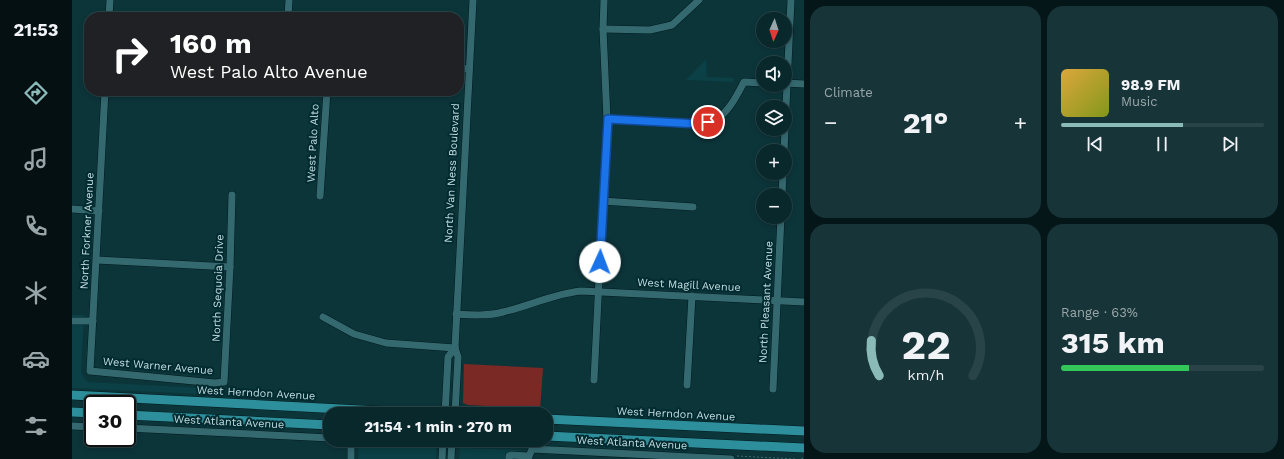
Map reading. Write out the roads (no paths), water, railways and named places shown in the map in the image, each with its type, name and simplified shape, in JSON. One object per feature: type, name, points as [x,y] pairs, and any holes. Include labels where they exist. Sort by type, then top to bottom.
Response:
[{"type":"main road","name":"West Herndon Avenue","points":[[72,395],[323,408]]},
{"type":"main road","points":[[72,412],[84,413]]},
{"type":"main road","points":[[136,415],[323,425]]},
{"type":"main road","name":"West Herndon Avenue","points":[[553,419],[804,432]]},
{"type":"main road","points":[[553,436],[804,448]]},
{"type":"street","points":[[110,0],[110,12]]},
{"type":"street","points":[[288,12],[289,0]]},
{"type":"street","name":"North Van Ness Boulevard","points":[[454,407],[458,357],[455,348],[456,314],[473,0]]},
{"type":"street","points":[[594,380],[602,201],[608,119],[603,29],[604,0]]},
{"type":"street","points":[[603,29],[650,30],[672,25],[698,0]]},
{"type":"street","points":[[788,56],[791,0]]},
{"type":"street","points":[[464,68],[469,69]]},
{"type":"street","points":[[608,119],[699,124],[717,120],[730,107],[744,82],[756,82]]},
{"type":"street","points":[[792,83],[804,84]]},
{"type":"street","name":"North Forkner Avenue","points":[[90,371],[105,96]]},
{"type":"street","name":"West Palo Alto","points":[[320,196],[327,96]]},
{"type":"street","name":"North Sequoia Drive","points":[[224,382],[232,195]]},
{"type":"street","points":[[602,201],[693,207]]},
{"type":"street","points":[[72,210],[99,211]]},
{"type":"street","name":"North Pleasant Avenue","points":[[773,389],[781,224]]},
{"type":"street","points":[[97,260],[230,267]]},
{"type":"street","name":"West Magill Avenue","points":[[456,314],[492,314],[514,309],[567,292],[599,292],[804,302]]},
{"type":"street","points":[[687,385],[692,296]]},
{"type":"street","points":[[323,317],[354,334],[386,343],[455,348]]},
{"type":"street","points":[[72,321],[93,321]]},
{"type":"street","name":"North Van Ness Boulevard","points":[[444,407],[448,357],[455,348]]},
{"type":"street","name":"West Warner Avenue","points":[[90,371],[215,383],[224,382]]},
{"type":"street","points":[[72,426],[84,427]]},
{"type":"street","name":"West Atlanta Avenue","points":[[136,428],[323,438]]},
{"type":"street","points":[[351,447],[351,459]]},
{"type":"street","points":[[441,447],[442,459]]},
{"type":"street","points":[[451,459],[454,447]]},
{"type":"street","name":"West Atlanta Avenue","points":[[508,459],[511,455],[529,452],[731,459]]}]
